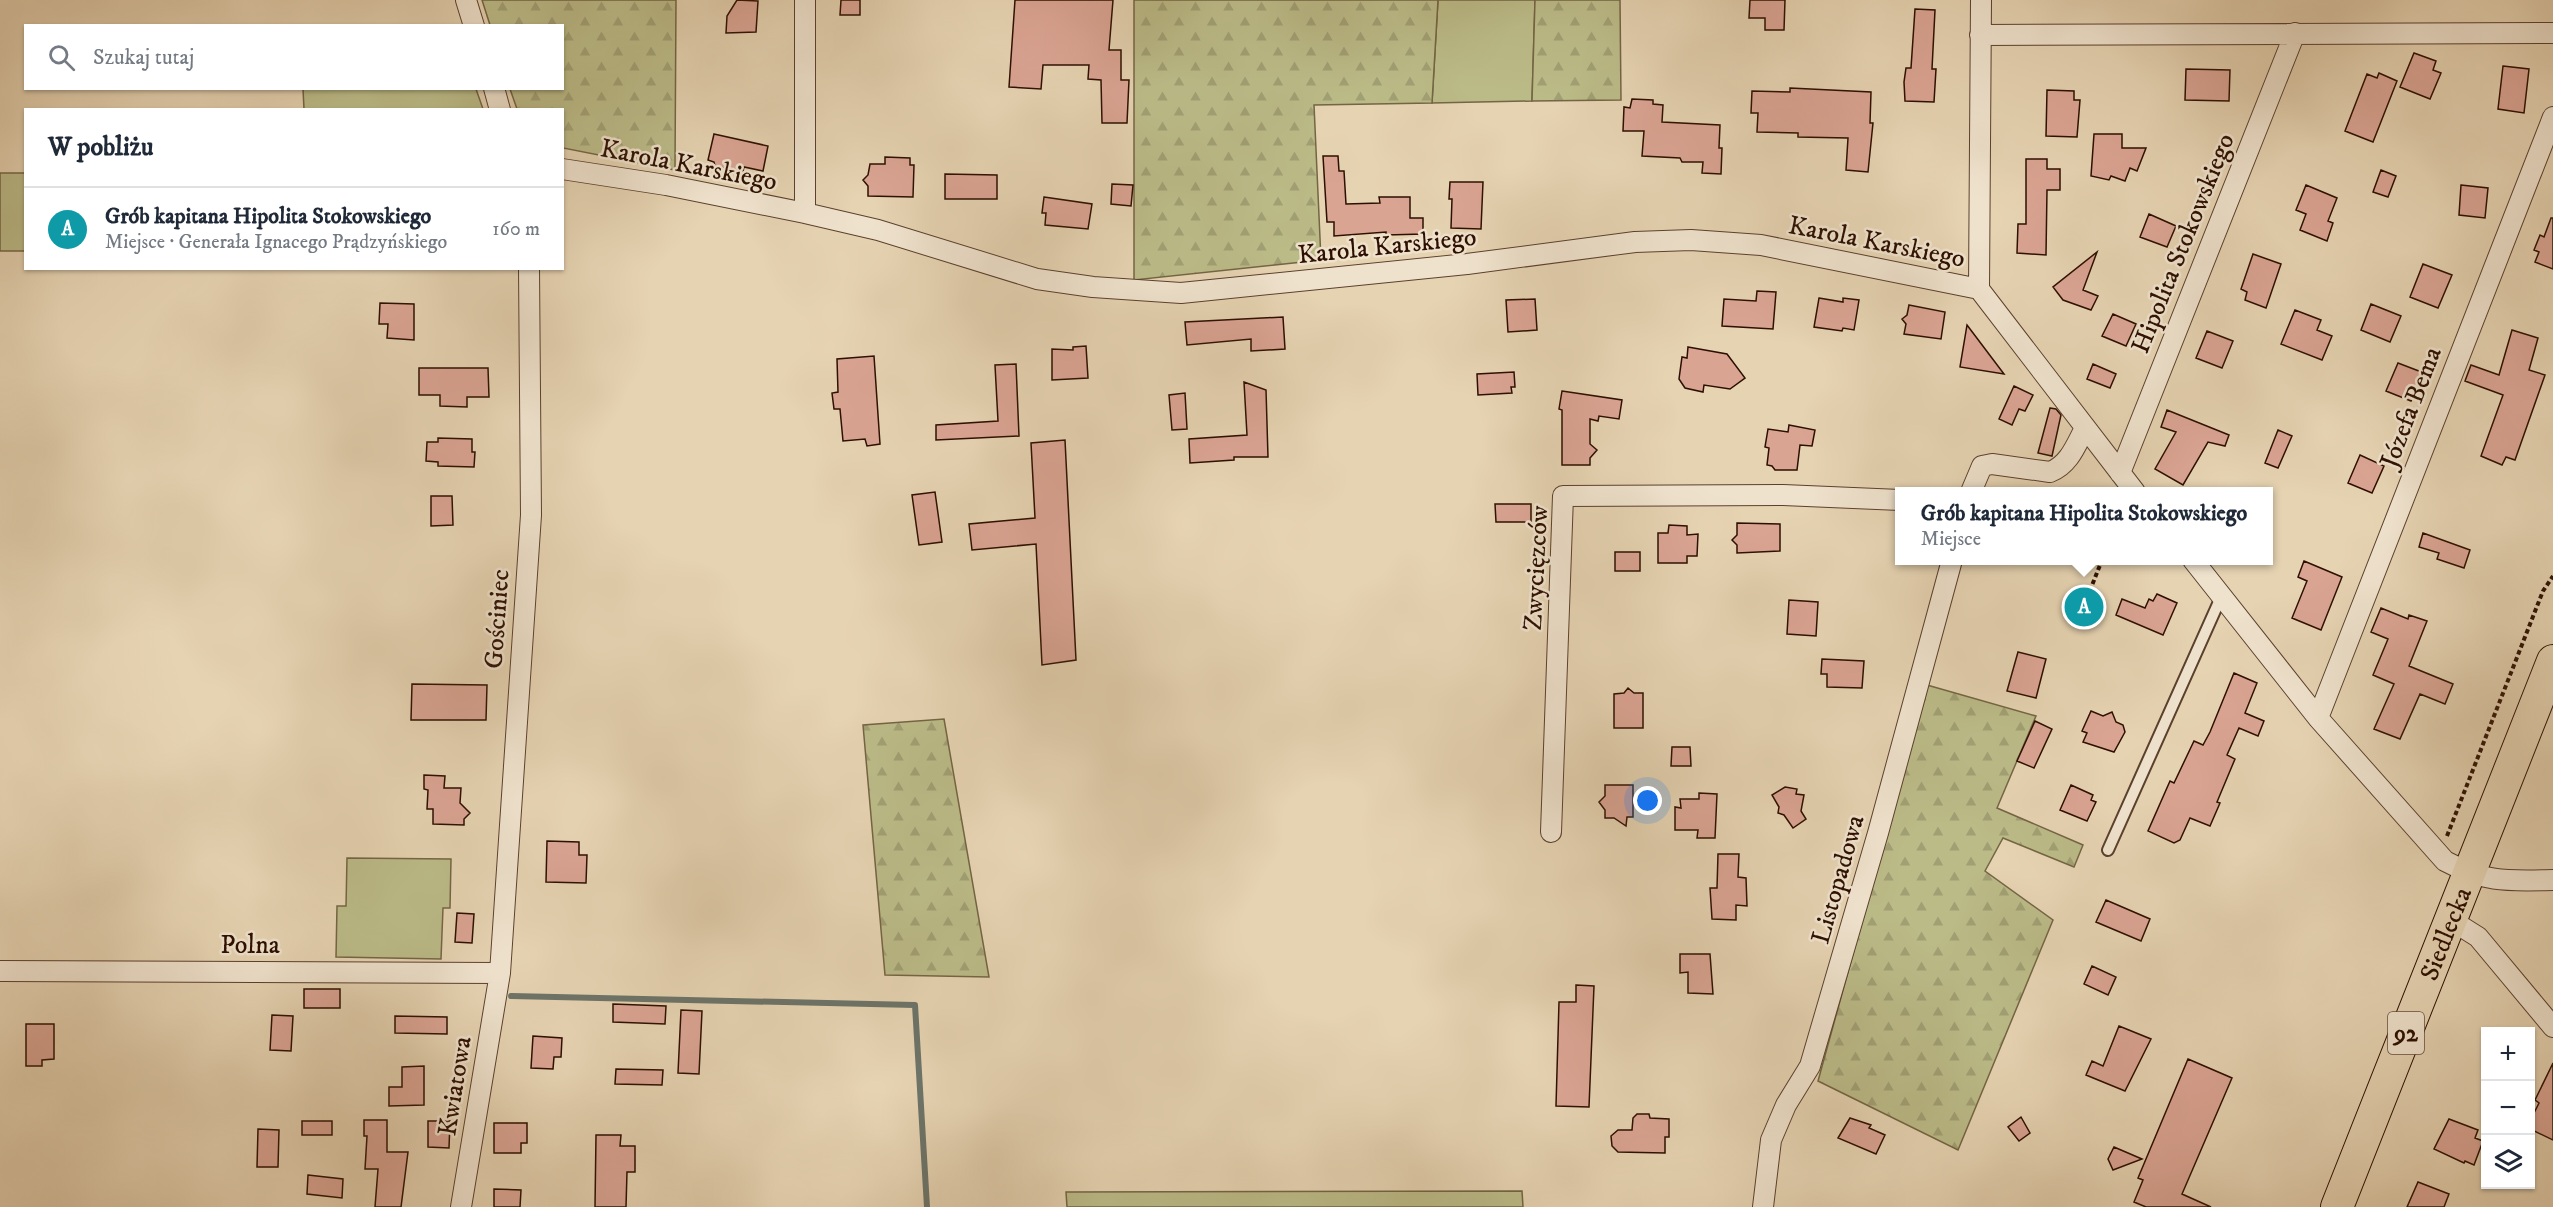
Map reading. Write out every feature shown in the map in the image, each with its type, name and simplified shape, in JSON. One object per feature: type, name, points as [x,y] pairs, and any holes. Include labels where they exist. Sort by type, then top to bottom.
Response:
[{"type":"main road","name":"Siedlecka","points":[[2337,1207],[2451,920],[2457,867],[2553,661]]},
{"type":"street","points":[[465,0],[473,24]]},
{"type":"street","name":"Karola Karskiego","points":[[805,0],[805,213]]},
{"type":"street","points":[[1981,0],[1979,289],[2131,487]]},
{"type":"street","name":"Hipolita Stokowskiego","points":[[2120,473],[2295,33]]},
{"type":"street","points":[[1980,34],[2553,33]]},
{"type":"street","points":[[495,90],[499,108]]},
{"type":"street","name":"Józefa Bema","points":[[2318,718],[2553,117]]},
{"type":"street","name":"Karola Karskiego","points":[[564,169],[666,185],[805,213],[878,230],[1037,279],[1136,291],[1181,293],[1467,264],[1635,242],[1691,240],[1761,245],[1979,289]]},
{"type":"street","name":"Gościniec","points":[[500,974],[531,515],[529,270]]},
{"type":"street","points":[[1973,487],[1982,466],[2000,464],[2050,472],[2059,469],[2085,428]]},
{"type":"street","name":"Zwycięzców","points":[[1551,832],[1563,496],[1783,495],[1895,500]]},
{"type":"street","name":"Listopadowa","points":[[1763,1207],[1771,1140],[1786,1105],[1810,1066],[1878,833],[1951,565]]},
{"type":"street","points":[[2196,565],[2318,718],[2457,867],[2501,881],[2553,880]]},
{"type":"street","points":[[2451,920],[2478,937],[2553,1027]]},
{"type":"street","name":"Polna","points":[[0,971],[500,974]]},
{"type":"street","name":"Kwiatowa","points":[[461,1207],[500,974]]},
{"type":"lane","points":[[2108,850],[2222,595]]},
{"type":"path","points":[[2087,598],[2100,565]]},
{"type":"path","points":[[2457,867],[2447,836],[2544,591],[2553,576]]},
{"type":"green space","points":[[482,0],[676,0],[675,170],[564,148],[564,108],[517,108],[510,90],[564,90],[564,24],[490,24]]},
{"type":"green space","points":[[1134,0],[1438,0],[1432,103],[1314,105],[1321,260],[1134,280]]},
{"type":"green space","points":[[1438,0],[1535,0],[1532,101],[1432,103]]},
{"type":"green space","points":[[1535,0],[1620,0],[1621,100],[1532,101]]},
{"type":"green space","points":[[303,90],[476,90],[483,108],[304,108]]},
{"type":"green space","points":[[0,173],[24,173],[24,251],[0,251]]},
{"type":"green space","points":[[1927,685],[2036,716],[1997,808],[2083,845],[2074,867],[2003,838],[1985,871],[2053,920],[1958,1150],[1818,1081]]},
{"type":"green space","points":[[944,719],[989,977],[885,975],[863,725]]},
{"type":"green space","points":[[347,858],[451,859],[450,908],[443,908],[441,959],[336,957],[337,906],[346,906]]},
{"type":"green space","points":[[1522,1191],[1523,1207],[1067,1207],[1066,1192]]},
{"type":"building","points":[[737,0],[758,1],[756,32],[726,33],[727,16]]},
{"type":"building","points":[[841,0],[860,0],[860,15],[840,15]]},
{"type":"building","points":[[1015,0],[1113,0],[1109,50],[1121,50],[1121,80],[1129,80],[1127,123],[1102,123],[1101,80],[1088,79],[1089,65],[1043,65],[1041,89],[1009,87]]},
{"type":"building","points":[[1750,0],[1785,0],[1784,30],[1765,30],[1765,18],[1749,18]]},
{"type":"building","points":[[1915,9],[1935,10],[1932,69],[1936,69],[1934,102],[1905,101],[1904,82],[1906,68],[1911,68]]},
{"type":"building","points":[[2414,53],[2436,61],[2433,70],[2441,73],[2430,99],[2400,87]]},
{"type":"building","points":[[2503,66],[2529,69],[2524,113],[2498,109]]},
{"type":"building","points":[[2186,69],[2230,70],[2229,101],[2185,100]]},
{"type":"building","points":[[2379,73],[2397,81],[2373,142],[2345,131],[2367,74],[2377,78]]},
{"type":"building","points":[[1790,88],[1871,92],[1870,123],[1873,123],[1868,172],[1846,170],[1848,138],[1798,137],[1798,133],[1757,132],[1758,113],[1751,113],[1752,91],[1790,92]]},
{"type":"building","points":[[2047,90],[2074,91],[2074,100],[2080,100],[2077,137],[2046,136]]},
{"type":"building","points":[[1632,99],[1653,100],[1653,104],[1663,105],[1662,122],[1720,125],[1721,174],[1702,173],[1703,162],[1682,162],[1680,158],[1642,156],[1644,131],[1623,131],[1624,107],[1630,108]]},
{"type":"building","points":[[714,134],[768,146],[763,171],[744,167],[743,171],[715,166],[714,162],[708,160]]},
{"type":"building","points":[[2094,134],[2122,134],[2122,148],[2146,148],[2137,171],[2130,168],[2125,181],[2111,176],[2109,180],[2091,176]]},
{"type":"building","points":[[1323,156],[1338,156],[1339,171],[1344,171],[1346,204],[1380,203],[1379,197],[1410,197],[1410,218],[1423,218],[1423,234],[1386,235],[1386,232],[1334,236],[1334,222],[1327,222]]},
{"type":"building","points":[[885,157],[910,158],[910,165],[914,165],[913,197],[868,196],[868,186],[863,180],[868,175],[870,164],[885,164]]},
{"type":"building","points":[[2026,159],[2047,159],[2047,169],[2060,169],[2060,190],[2047,190],[2046,255],[2017,253],[2018,224],[2026,224]]},
{"type":"building","points":[[2381,170],[2396,176],[2388,197],[2373,192]]},
{"type":"building","points":[[945,174],[997,175],[997,199],[945,199]]},
{"type":"building","points":[[1450,182],[1483,182],[1481,229],[1451,228]]},
{"type":"building","points":[[1112,184],[1133,185],[1131,206],[1111,204]]},
{"type":"building","points":[[2306,185],[2337,198],[2328,221],[2333,223],[2327,241],[2300,230],[2306,214],[2296,210]]},
{"type":"building","points":[[2461,185],[2488,188],[2485,218],[2459,215]]},
{"type":"building","points":[[1044,197],[1092,204],[1088,229],[1045,225],[1046,213],[1042,213]]},
{"type":"building","points":[[2149,214],[2176,226],[2167,247],[2140,237]]},
{"type":"building","points":[[2551,218],[2553,218],[2553,269],[2535,262],[2539,252],[2534,250],[2540,235],[2544,237]]},
{"type":"building","points":[[2097,252],[2083,290],[2098,296],[2091,310],[2063,300],[2053,287]]},
{"type":"building","points":[[2253,254],[2281,264],[2266,308],[2245,300],[2247,292],[2241,289]]},
{"type":"building","points":[[2423,264],[2452,275],[2438,308],[2410,297]]},
{"type":"building","points":[[1757,291],[1776,292],[1773,329],[1722,326],[1724,299],[1756,301]]},
{"type":"building","points":[[1819,298],[1843,302],[1843,298],[1859,300],[1854,330],[1843,328],[1842,331],[1814,327]]},
{"type":"building","points":[[1535,299],[1537,330],[1508,332],[1506,300]]},
{"type":"building","points":[[380,303],[414,304],[414,340],[387,338],[388,324],[379,324]]},
{"type":"building","points":[[2371,304],[2401,316],[2390,342],[2361,330]]},
{"type":"building","points":[[1909,305],[1945,312],[1941,339],[1904,334],[1906,324],[1902,319],[1907,315]]},
{"type":"building","points":[[2295,310],[2321,320],[2317,330],[2332,336],[2322,360],[2281,344]]},
{"type":"building","points":[[2113,314],[2136,324],[2126,346],[2102,336]]},
{"type":"building","points":[[1283,317],[1285,349],[1251,351],[1251,339],[1187,345],[1185,322]]},
{"type":"building","points":[[1967,325],[2004,374],[1960,367]]},
{"type":"building","points":[[2512,330],[2538,338],[2529,370],[2545,375],[2515,460],[2506,457],[2502,465],[2481,456],[2503,395],[2465,381],[2471,365],[2499,375]]},
{"type":"building","points":[[2207,331],[2233,341],[2222,368],[2196,358]]},
{"type":"building","points":[[1086,346],[1088,378],[1052,380],[1052,349],[1073,350],[1073,347]]},
{"type":"building","points":[[1688,347],[1727,354],[1745,378],[1730,389],[1704,385],[1703,392],[1685,388],[1679,379],[1682,357],[1687,358]]},
{"type":"building","points":[[874,356],[880,444],[867,446],[865,439],[843,441],[840,409],[834,409],[832,393],[838,392],[837,359]]},
{"type":"building","points":[[2398,363],[2424,373],[2411,401],[2386,391]]},
{"type":"building","points":[[1016,364],[1019,436],[936,440],[936,425],[998,421],[995,365]]},
{"type":"building","points":[[2093,364],[2116,374],[2110,388],[2087,379]]},
{"type":"building","points":[[419,368],[488,368],[489,397],[467,397],[467,407],[440,406],[440,395],[419,395]]},
{"type":"building","points":[[1514,372],[1515,387],[1511,387],[1512,393],[1478,395],[1477,374]]},
{"type":"building","points":[[1244,382],[1266,390],[1268,457],[1234,457],[1234,460],[1190,463],[1189,439],[1247,435]]},
{"type":"building","points":[[2014,386],[2033,395],[2025,411],[2019,409],[2012,425],[1999,419]]},
{"type":"building","points":[[1562,391],[1622,400],[1619,419],[1599,416],[1598,421],[1590,419],[1590,444],[1597,450],[1590,458],[1590,465],[1562,465],[1562,410],[1559,409]]},
{"type":"building","points":[[1185,393],[1187,429],[1172,430],[1169,395]]},
{"type":"building","points":[[2050,408],[2056,409],[2061,415],[2052,456],[2038,453]]},
{"type":"building","points":[[2167,410],[2229,435],[2225,446],[2208,442],[2183,485],[2155,469],[2176,432],[2161,427]]},
{"type":"building","points":[[1789,425],[1815,430],[1812,446],[1800,445],[1797,470],[1775,470],[1772,466],[1767,465],[1769,448],[1765,447],[1768,429],[1788,432]]},
{"type":"building","points":[[2278,430],[2292,436],[2278,468],[2265,463]]},
{"type":"building","points":[[438,438],[472,439],[472,452],[475,452],[474,467],[438,466],[438,462],[426,461],[427,442],[438,442]]},
{"type":"building","points":[[1065,440],[1076,660],[1042,665],[1036,544],[972,550],[969,524],[1035,518],[1031,443]]},
{"type":"building","points":[[2360,455],[2384,466],[2372,493],[2348,483]]},
{"type":"building","points":[[935,492],[942,542],[919,545],[912,495]]},
{"type":"building","points":[[431,496],[452,496],[453,525],[431,526]]},
{"type":"building","points":[[1495,504],[1531,504],[1531,522],[1496,522]]},
{"type":"building","points":[[1737,523],[1780,524],[1780,551],[1737,553],[1737,545],[1732,540],[1737,535]]},
{"type":"building","points":[[1669,525],[1687,526],[1687,535],[1698,534],[1697,556],[1687,556],[1687,563],[1658,563],[1658,533],[1668,533]]},
{"type":"building","points":[[2423,533],[2470,550],[2464,568],[2437,559],[2439,553],[2419,547]]},
{"type":"building","points":[[1615,552],[1640,552],[1640,571],[1615,571]]},
{"type":"building","points":[[2304,561],[2342,577],[2321,630],[2292,618],[2307,581],[2298,577]]},
{"type":"building","points":[[2157,594],[2177,603],[2163,635],[2116,615],[2122,599],[2145,608],[2149,599],[2153,601]]},
{"type":"building","points":[[1789,600],[1818,602],[1816,636],[1787,634]]},
{"type":"building","points":[[2381,608],[2408,619],[2409,615],[2427,621],[2409,666],[2453,684],[2445,704],[2420,694],[2400,739],[2374,729],[2394,684],[2373,675],[2388,639],[2371,632]]},
{"type":"building","points":[[2018,652],[2046,659],[2036,698],[2007,691]]},
{"type":"building","points":[[1822,659],[1864,661],[1862,688],[1827,687],[1827,674],[1821,674]]},
{"type":"building","points":[[2234,673],[2257,683],[2245,713],[2264,721],[2258,736],[2239,728],[2227,755],[2235,759],[2217,802],[2220,803],[2210,826],[2190,818],[2180,840],[2174,843],[2148,831],[2170,781],[2174,783],[2194,741],[2203,745]]},
{"type":"building","points":[[412,684],[487,685],[486,720],[411,720]]},
{"type":"building","points":[[1628,688],[1634,693],[1643,693],[1643,728],[1614,728],[1614,694],[1624,693]]},
{"type":"building","points":[[2091,711],[2103,716],[2112,712],[2116,722],[2123,725],[2125,732],[2114,752],[2083,742],[2087,733],[2082,731]]},
{"type":"building","points":[[2035,721],[2052,729],[2034,768],[2017,761]]},
{"type":"building","points":[[1672,747],[1690,747],[1691,766],[1671,766]]},
{"type":"building","points":[[424,775],[445,776],[444,788],[461,788],[460,803],[470,813],[464,819],[464,825],[433,824],[433,809],[427,809],[428,790],[424,789]]},
{"type":"building","points":[[1605,785],[1633,785],[1633,817],[1627,817],[1626,826],[1614,818],[1605,818],[1605,810],[1599,802],[1605,796]]},
{"type":"building","points":[[2071,785],[2093,795],[2091,800],[2096,802],[2087,821],[2060,810]]},
{"type":"building","points":[[1785,787],[1797,789],[1796,794],[1804,795],[1801,811],[1806,819],[1793,828],[1784,815],[1778,813],[1779,807],[1772,795]]},
{"type":"building","points":[[1699,793],[1717,794],[1715,838],[1697,838],[1698,830],[1675,830],[1675,807],[1681,808],[1680,799],[1699,799]]},
{"type":"building","points":[[547,841],[579,842],[579,855],[587,855],[586,883],[546,882]]},
{"type":"building","points":[[1718,854],[1739,854],[1738,877],[1746,878],[1747,906],[1736,905],[1736,920],[1712,919],[1710,888],[1717,888]]},
{"type":"building","points":[[2106,900],[2150,919],[2141,941],[2096,922]]},
{"type":"building","points":[[457,913],[474,914],[472,943],[455,942]]},
{"type":"building","points":[[1680,954],[1710,954],[1713,994],[1688,993],[1688,972],[1680,973]]},
{"type":"building","points":[[2092,966],[2116,977],[2108,995],[2084,984]]},
{"type":"building","points":[[1576,985],[1594,986],[1589,1107],[1556,1106],[1559,1002],[1576,1002]]},
{"type":"building","points":[[304,989],[340,989],[340,1008],[304,1008]]},
{"type":"building","points":[[613,1004],[666,1006],[665,1024],[613,1022]]},
{"type":"building","points":[[681,1010],[702,1011],[699,1074],[678,1073]]},
{"type":"building","points":[[272,1015],[293,1016],[291,1051],[270,1050]]},
{"type":"building","points":[[395,1016],[447,1017],[447,1034],[395,1033]]},
{"type":"building","points":[[26,1024],[54,1024],[54,1059],[42,1060],[42,1066],[26,1066]]},
{"type":"building","points":[[2119,1026],[2151,1039],[2125,1091],[2086,1075],[2092,1061],[2103,1066]]},
{"type":"building","points":[[533,1036],[562,1038],[561,1057],[554,1057],[553,1069],[531,1068]]},
{"type":"building","points":[[2188,1059],[2232,1078],[2182,1194],[2211,1207],[2146,1207],[2134,1202],[2143,1180],[2138,1178]]},
{"type":"building","points":[[2553,1063],[2553,1140],[2535,1131],[2535,1111],[2539,1103],[2535,1100]]},
{"type":"building","points":[[424,1066],[424,1105],[389,1106],[389,1087],[402,1087],[402,1067]]},
{"type":"building","points":[[616,1069],[663,1070],[662,1085],[615,1084]]},
{"type":"building","points":[[1637,1114],[1649,1114],[1650,1118],[1669,1119],[1669,1137],[1665,1137],[1665,1153],[1618,1152],[1612,1146],[1611,1136],[1618,1130],[1632,1130],[1633,1118]]},
{"type":"building","points":[[2021,1117],[2030,1133],[2019,1141],[2008,1127]]},
{"type":"building","points":[[1850,1118],[1871,1125],[1869,1128],[1885,1135],[1876,1154],[1838,1138]]},
{"type":"building","points":[[2449,1119],[2478,1130],[2475,1138],[2481,1140],[2481,1146],[2474,1165],[2465,1161],[2464,1163],[2434,1149]]},
{"type":"building","points":[[364,1120],[387,1120],[387,1152],[408,1152],[401,1207],[375,1207],[378,1169],[365,1169],[367,1136],[364,1136]]},
{"type":"building","points":[[302,1121],[332,1121],[332,1135],[302,1135]]},
{"type":"building","points":[[428,1121],[450,1121],[449,1148],[428,1147]]},
{"type":"building","points":[[494,1123],[527,1123],[527,1143],[521,1143],[521,1153],[494,1153]]},
{"type":"building","points":[[258,1129],[279,1130],[278,1167],[257,1167]]},
{"type":"building","points":[[596,1135],[621,1135],[620,1146],[635,1146],[635,1172],[627,1172],[626,1207],[595,1207]]},
{"type":"building","points":[[2114,1147],[2142,1159],[2113,1170],[2108,1159]]},
{"type":"building","points":[[308,1175],[343,1179],[342,1198],[307,1194]]},
{"type":"building","points":[[2418,1182],[2449,1194],[2444,1207],[2407,1207]]},
{"type":"building","points":[[494,1189],[521,1190],[520,1207],[494,1207]]},
{"type":"waterway","points":[[511,996],[915,1005],[927,1207]]},
{"type":"place","name":"Grób kapitana Hipolita Stokowskiego","points":[[2084,607]]}]
